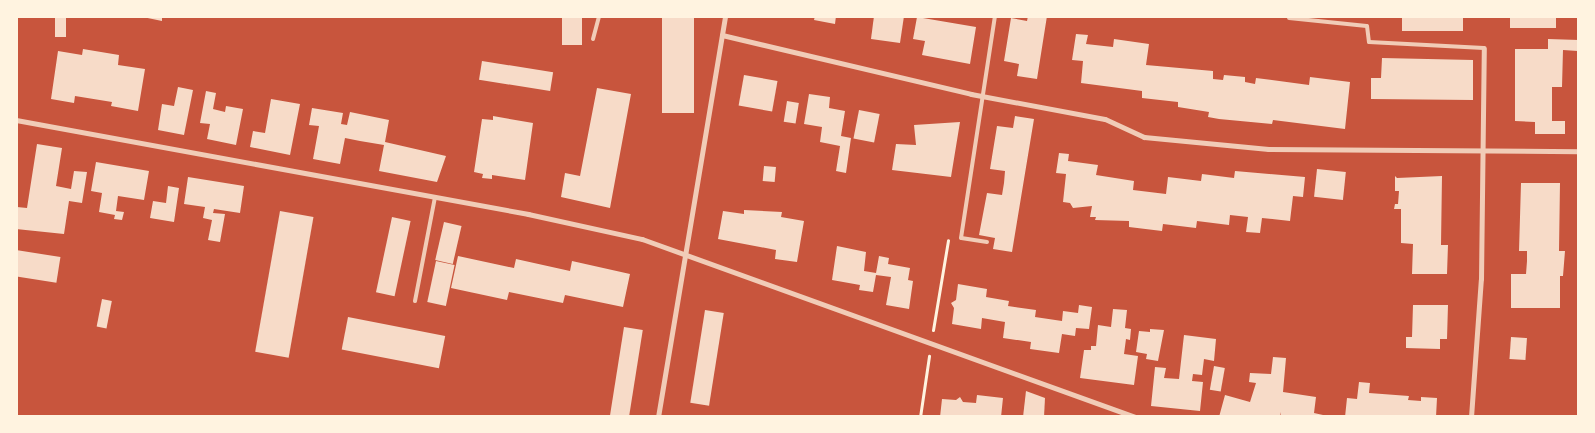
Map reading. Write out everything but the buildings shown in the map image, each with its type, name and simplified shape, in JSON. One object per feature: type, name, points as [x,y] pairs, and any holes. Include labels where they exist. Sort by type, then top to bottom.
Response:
[{"type":"street","points":[[658,417],[725,16]]},
{"type":"street","points":[[722,35],[971,94],[1105,119],[1144,137],[1268,149],[1579,151]]},
{"type":"street","points":[[1471,417],[1480,279],[1484,149],[1484,48]]},
{"type":"street","points":[[16,120],[613,231],[686,254],[1135,417]]},
{"type":"lane","points":[[593,39],[598,16]]},
{"type":"lane","points":[[987,242],[961,238],[995,16]]},
{"type":"lane","points":[[1289,18],[1366,26],[1369,42],[1484,48]]},
{"type":"lane","points":[[415,301],[435,197]]},
{"type":"path","points":[[920,417],[931,343]]}]
